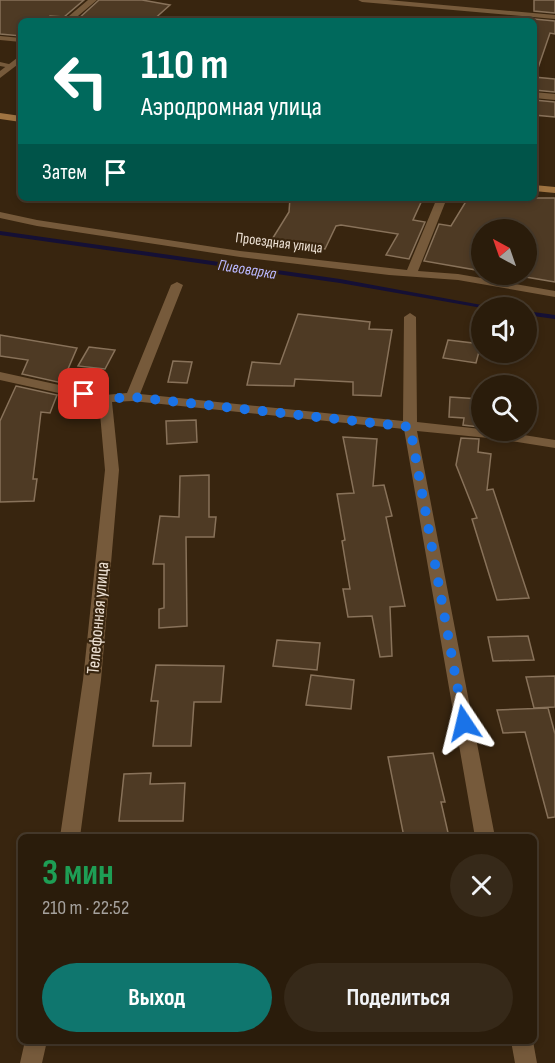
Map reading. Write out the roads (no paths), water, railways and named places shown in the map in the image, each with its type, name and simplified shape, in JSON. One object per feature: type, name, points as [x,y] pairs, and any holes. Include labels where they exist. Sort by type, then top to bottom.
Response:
[{"type":"street","points":[[71,18],[93,0]]},
{"type":"street","points":[[363,0],[555,17]]},
{"type":"street","points":[[0,38],[18,40]]},
{"type":"street","points":[[0,75],[18,60]]},
{"type":"street","points":[[537,95],[555,98]]},
{"type":"street","points":[[0,116],[18,119]]},
{"type":"street","points":[[537,188],[555,190]]},
{"type":"street","points":[[412,272],[441,201]]},
{"type":"street","name":"Проездная улица","points":[[0,215],[37,223],[240,254],[389,272],[458,277],[555,294]]},
{"type":"street","points":[[132,397],[177,285]]},
{"type":"street","points":[[410,316],[410,427],[484,834]]},
{"type":"street","points":[[0,376],[105,399],[132,397],[499,435],[555,444]]},
{"type":"street","name":"Телефонная улица","points":[[70,834],[92,680],[112,470],[105,399]]},
{"type":"street","points":[[31,1063],[35,1044]]},
{"type":"street","points":[[523,1044],[526,1063]]},
{"type":"lane","points":[[0,64],[11,66]]},
{"type":"waterway","name":"Пивоварка","points":[[0,233],[340,281],[471,304]]},
{"type":"waterway","name":"Пивоварка","points":[[537,315],[555,317]]}]
